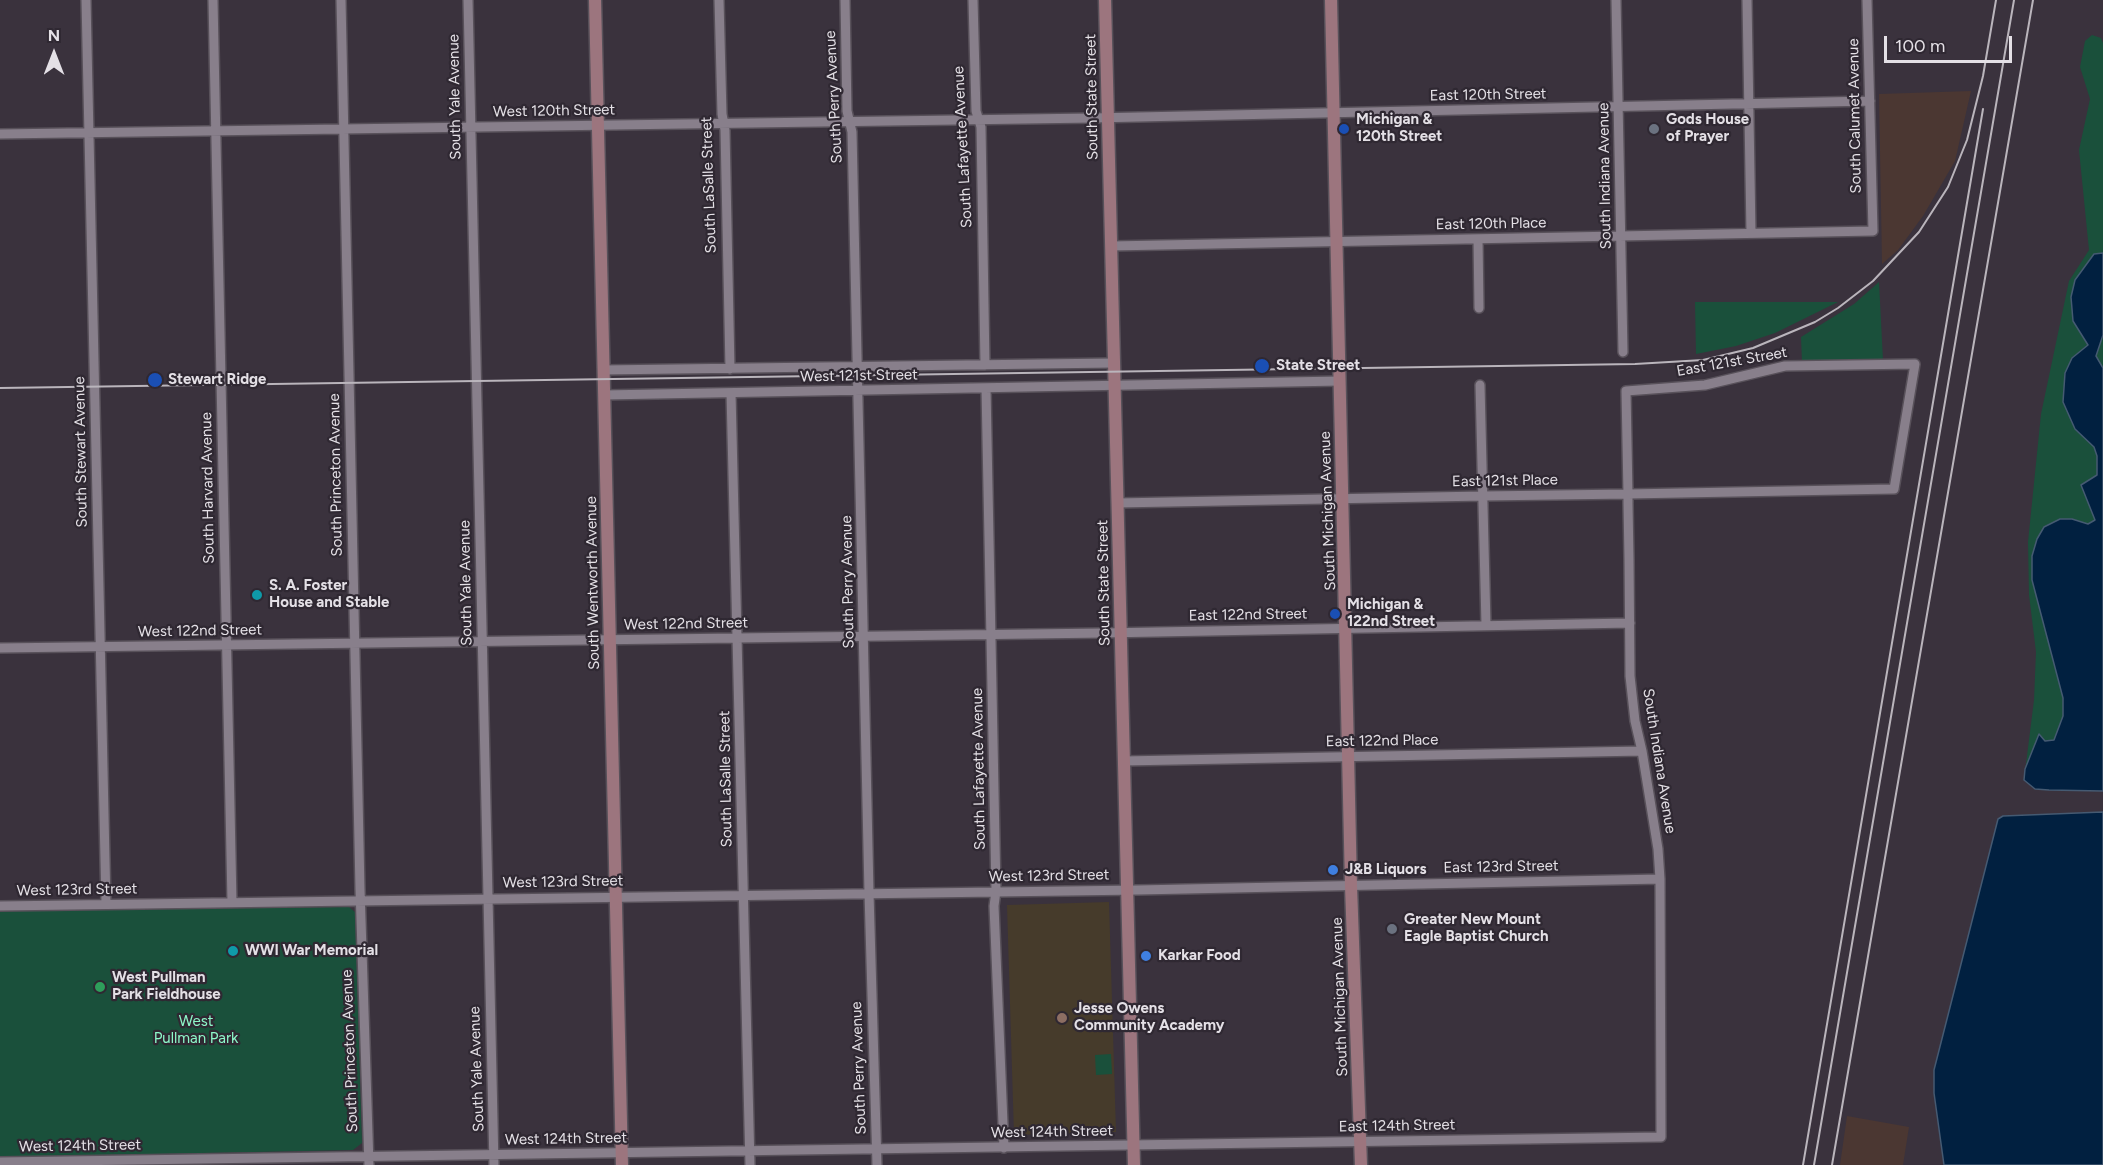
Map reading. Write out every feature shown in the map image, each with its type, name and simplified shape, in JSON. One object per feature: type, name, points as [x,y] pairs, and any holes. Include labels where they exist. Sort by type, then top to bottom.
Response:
[{"type":"street","name":"South Stewart Avenue","points":[[86,0],[106,904]]},
{"type":"street","name":"South Harvard Avenue","points":[[213,0],[232,902]]},
{"type":"street","name":"South Princeton Avenue","points":[[340,0],[360,901],[369,1161]]},
{"type":"street","name":"South Yale Avenue","points":[[468,0],[494,1160]]},
{"type":"street","name":"South Wentworth Avenue","points":[[595,0],[622,1159]]},
{"type":"street","name":"South LaSalle Street","points":[[719,0],[730,369]]},
{"type":"street","name":"South Perry Avenue","points":[[845,0],[847,111],[852,129],[877,1165]]},
{"type":"street","name":"South Lafayette Avenue","points":[[973,0],[975,108],[981,127],[985,365]]},
{"type":"street","name":"South State Street","points":[[1105,0],[1134,1165]]},
{"type":"street","name":"South Michigan Avenue","points":[[1331,0],[1351,886],[1361,1165]]},
{"type":"street","name":"South Indiana Avenue","points":[[1616,0],[1623,352]]},
{"type":"street","points":[[1747,0],[1751,233]]},
{"type":"street","name":"South Calumet Avenue","points":[[1868,0],[1873,231]]},
{"type":"street","name":"East 120th Street","points":[[1107,118],[1870,101]]},
{"type":"street","name":"West 120th Street","points":[[0,134],[1107,118]]},
{"type":"street","name":"East 120th Place","points":[[1111,246],[1873,231]]},
{"type":"street","points":[[1478,239],[1479,308]]},
{"type":"street","name":"West 121st Street","points":[[603,370],[1113,363]]},
{"type":"street","name":"East 121st Street","points":[[1626,390],[1706,385],[1785,366],[1916,364],[1894,489]]},
{"type":"street","points":[[1114,386],[1340,381]]},
{"type":"street","points":[[1480,385],[1486,625]]},
{"type":"street","name":"West 121st Street","points":[[604,395],[1114,386]]},
{"type":"street","name":"South Lafayette Avenue","points":[[986,388],[996,891],[994,906],[1004,1148]]},
{"type":"street","name":"South Indiana Avenue","points":[[1626,390],[1630,676],[1635,721],[1658,849],[1660,879],[1661,1137]]},
{"type":"street","name":"South LaSalle Street","points":[[731,393],[750,1165]]},
{"type":"street","name":"East 121st Place","points":[[1117,503],[1894,489]]},
{"type":"street","name":"East 122nd Street","points":[[1120,633],[1630,622]]},
{"type":"street","name":"West 122nd Street","points":[[0,648],[1120,633]]},
{"type":"street","name":"East 122nd Place","points":[[1123,761],[1642,751]]},
{"type":"street","name":"East 123rd Street","points":[[1126,890],[1660,879]]},
{"type":"street","name":"West 123rd Street","points":[[0,906],[1126,890]]},
{"type":"street","name":"East 124th Street","points":[[1133,1146],[1661,1137]]},
{"type":"street","name":"West 124th Street","points":[[0,1162],[622,1159],[750,1151],[1133,1146]]},
{"type":"shaded area","points":[[1971,91],[1955,161],[1923,216],[1898,250],[1882,264],[1879,94]]},
{"type":"shaded area","name":"Jesse Owens Community Academy","points":[[1109,902],[1116,1132],[1014,1135],[1007,905]]},
{"type":"shaded area","points":[[1847,1116],[1909,1127],[1903,1165],[1840,1165]]},
{"type":"green space","points":[[2092,35],[2101,38],[2103,43],[2103,787],[2035,789],[2024,780],[2034,700],[2036,652],[2029,595],[2028,542],[2041,414],[2069,281],[2089,250],[2079,150],[2090,99],[2080,67],[2085,41]]},
{"type":"green space","points":[[1879,282],[1883,360],[1802,362],[1801,337],[1854,304]]},
{"type":"green space","points":[[1695,302],[1838,302],[1775,333],[1736,346],[1696,354]]},
{"type":"green space","name":"West Pullman Park","points":[[349,907],[355,912],[362,1143],[353,1150],[0,1157],[0,911]]},
{"type":"green space","points":[[1111,1054],[1112,1074],[1096,1075],[1095,1055]]},
{"type":"water","points":[[2103,253],[2103,335],[2096,356],[2103,368],[2103,791],[2035,789],[2024,780],[2025,769],[2039,734],[2045,741],[2054,740],[2063,716],[2063,698],[2032,580],[2032,556],[2037,539],[2044,527],[2060,519],[2072,519],[2088,524],[2095,520],[2081,485],[2097,475],[2097,456],[2094,447],[2075,429],[2063,402],[2065,373],[2072,358],[2088,345],[2073,321],[2071,297],[2075,280],[2094,254]]},
{"type":"water","points":[[2103,812],[2103,1165],[1944,1165],[1934,1093],[1934,1070],[1998,819],[2003,816]]},
{"type":"railway","points":[[0,388],[1635,364],[1703,360],[1753,348],[1815,322],[1838,308],[1873,281],[1919,232],[1948,187],[1967,140],[1983,76],[1996,0]]},
{"type":"railway","points":[[1814,1165],[2014,0]]},
{"type":"railway","points":[[1832,1165],[2033,0]]},
{"type":"railway","points":[[1803,1165],[1983,109]]},
{"type":"place","name":"Michigan & 120th Street","points":[[1344,129]]},
{"type":"place","name":"Gods House of Prayer","points":[[1654,129]]},
{"type":"place","name":"State Street","points":[[1262,366]]},
{"type":"place","name":"Stewart Ridge","points":[[155,380]]},
{"type":"place","name":"S. A. Foster House and Stable","points":[[257,595]]},
{"type":"place","name":"Michigan & 122nd Street","points":[[1335,614]]},
{"type":"place","name":"J&B Liquors","points":[[1333,870]]},
{"type":"place","name":"Greater New Mount Eagle Baptist Church","points":[[1392,929]]},
{"type":"place","name":"WWI War Memorial","points":[[233,951]]},
{"type":"place","name":"Karkar Food","points":[[1146,956]]},
{"type":"place","name":"West Pullman Park Fieldhouse","points":[[100,987]]},
{"type":"place","name":"Jesse Owens Community Academy","points":[[1062,1018]]}]
